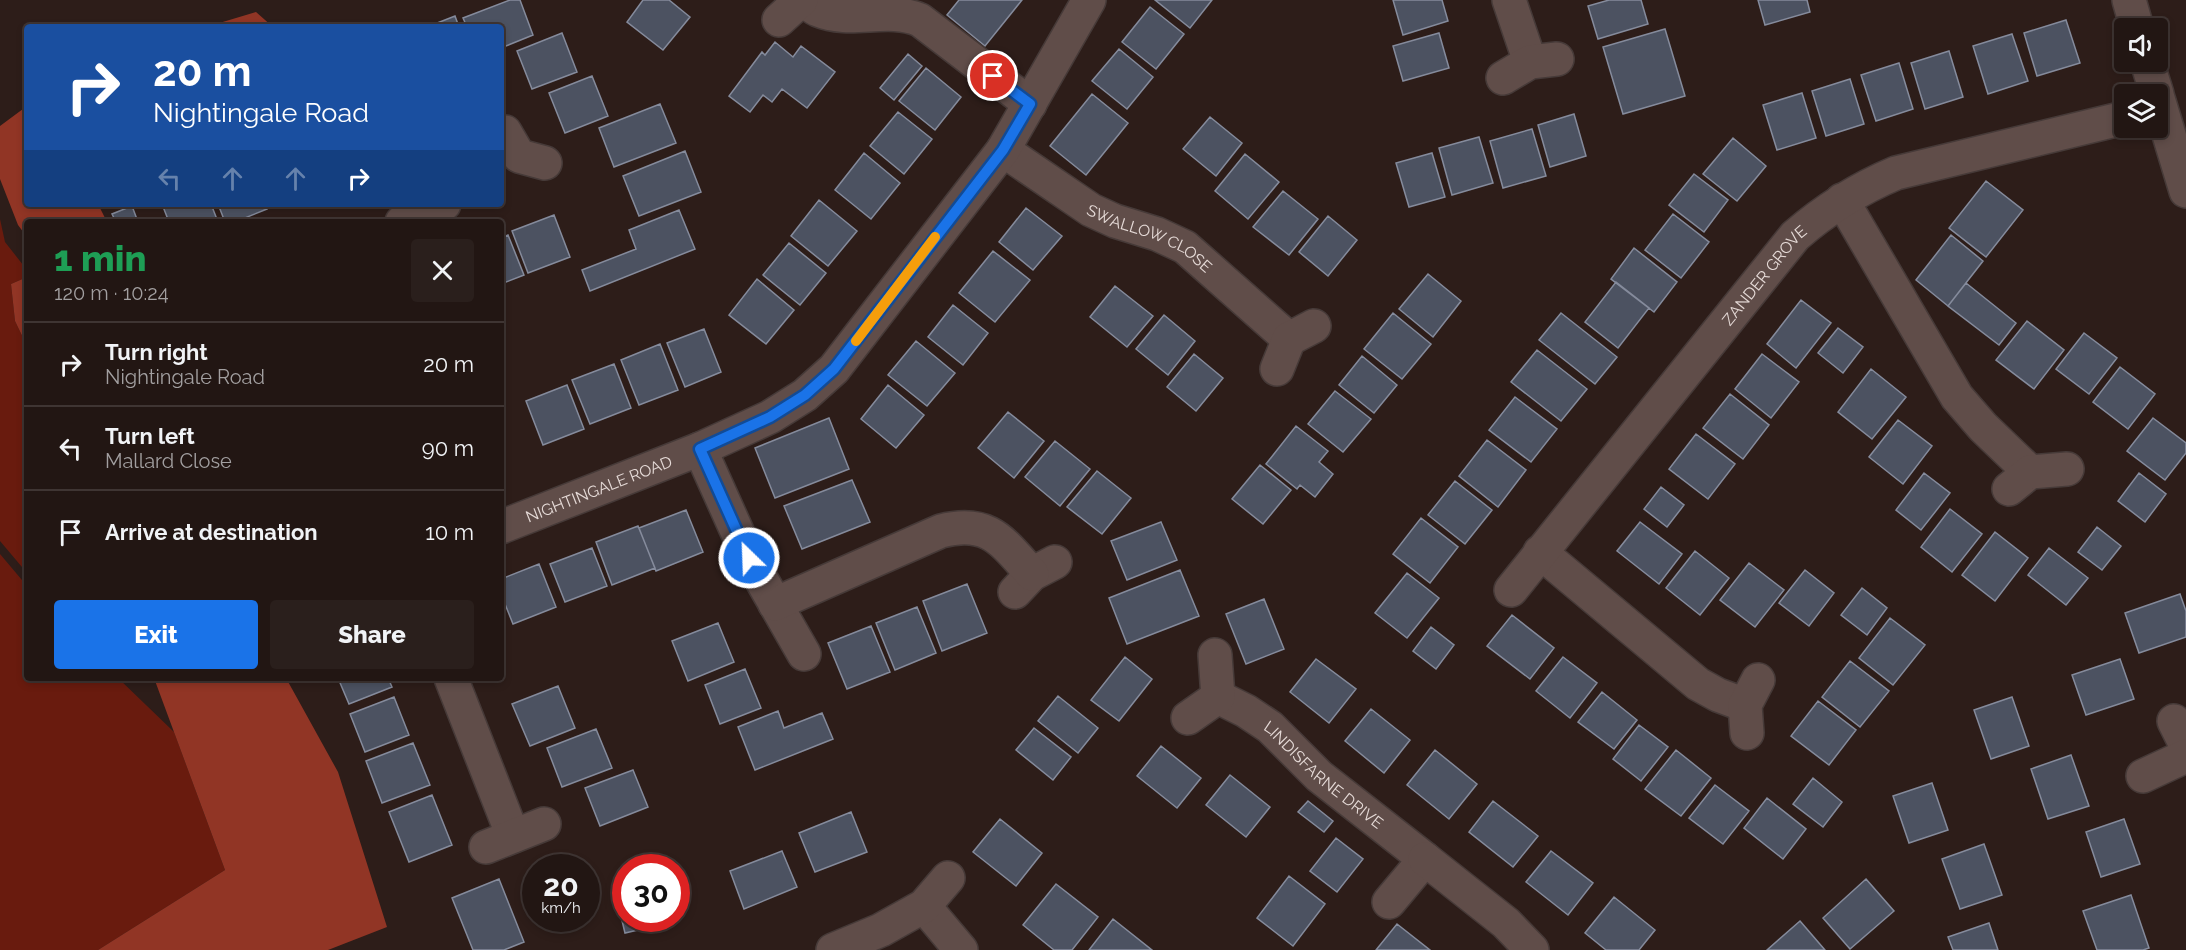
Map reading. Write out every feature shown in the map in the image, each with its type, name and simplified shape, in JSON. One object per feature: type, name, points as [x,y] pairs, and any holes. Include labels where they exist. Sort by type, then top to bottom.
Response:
[{"type":"street","name":"NIGHTINGALE ROAD","points":[[504,526],[700,449],[770,417],[805,395],[834,369],[1003,150],[1089,0]]},
{"type":"street","points":[[1509,0],[1530,66]]},
{"type":"street","points":[[2129,0],[2134,18]]},
{"type":"street","points":[[794,7],[835,14],[907,14],[920,20],[1030,104]]},
{"type":"street","name":"ZANDER GROVE","points":[[1510,590],[1795,236],[1819,215],[1867,185],[1896,172],[2114,120]]},
{"type":"street","points":[[2168,134],[2186,191]]},
{"type":"street","name":"SWALLOW CLOSE","points":[[1003,150],[1091,210],[1114,221],[1157,234],[1185,247],[1301,332],[1277,369]]},
{"type":"street","points":[[1842,200],[1957,397],[1983,428],[2020,480],[2067,469]]},
{"type":"street","points":[[409,219],[437,207]]},
{"type":"street","points":[[700,449],[749,558],[804,654]]},
{"type":"street","points":[[775,604],[941,531],[961,526],[979,528],[995,536],[1034,576]]},
{"type":"street","points":[[1540,552],[1698,684],[1718,695],[1750,706]]},
{"type":"street","points":[[1188,718],[1218,697],[1215,655]]},
{"type":"street","points":[[452,681],[499,841],[544,824]]},
{"type":"street","name":"LINDISFARNE DRIVE","points":[[1218,697],[1246,711],[1270,727],[1319,776],[1506,923],[1532,950]]},
{"type":"street","points":[[2143,776],[2186,756]]},
{"type":"street","points":[[1389,902],[1425,859]]},
{"type":"street","points":[[833,950],[881,930],[924,906],[948,878]]},
{"type":"street","points":[[924,906],[961,950]]},
{"type":"shaded area","points":[[256,12],[270,24],[216,24]]},
{"type":"shaded area","points":[[24,108],[24,207],[100,207],[106,219],[24,219],[24,233],[18,225],[0,179],[0,126]]},
{"type":"shaded area","points":[[0,219],[5,242],[24,266],[24,278],[11,284],[15,321],[24,340],[24,569],[0,541]]},
{"type":"shaded area","points":[[24,278],[24,340],[15,321],[11,284]]},
{"type":"shaded area","points":[[0,554],[24,582],[24,681],[121,681],[174,732],[225,870],[98,950],[0,950]]},
{"type":"shaded area","points":[[155,681],[288,681],[338,772],[387,927],[328,950],[98,950],[225,870]]},
{"type":"building","points":[[510,0],[520,0],[533,35],[504,47],[504,24],[466,24],[463,18]]},
{"type":"building","points":[[643,0],[669,0],[690,17],[663,50],[627,22]]},
{"type":"building","points":[[959,0],[1022,0],[985,46],[947,15]]},
{"type":"building","points":[[1155,0],[1212,0],[1190,28]]},
{"type":"building","points":[[1393,0],[1442,0],[1448,21],[1403,35]]},
{"type":"building","points":[[1609,0],[1641,0],[1648,24],[1598,39],[1588,6]]},
{"type":"building","points":[[1758,0],[1807,0],[1810,12],[1765,25]]},
{"type":"building","points":[[1150,7],[1184,34],[1156,69],[1122,42]]},
{"type":"building","points":[[455,16],[458,24],[435,24]]},
{"type":"building","points":[[2066,20],[2080,63],[2037,76],[2024,33]]},
{"type":"building","points":[[1665,29],[1685,96],[1623,114],[1603,47]]},
{"type":"building","points":[[562,33],[577,72],[532,89],[517,51]]},
{"type":"building","points":[[1439,33],[1449,68],[1403,81],[1393,46]]},
{"type":"building","points":[[2012,34],[2028,81],[1988,94],[1973,46]]},
{"type":"building","points":[[775,42],[793,57],[801,46],[835,72],[807,108],[782,89],[772,102],[763,95],[750,112],[729,96],[762,52],[765,55]]},
{"type":"building","points":[[1119,49],[1153,77],[1127,109],[1092,81]]},
{"type":"building","points":[[1949,51],[1963,97],[1925,109],[1911,63]]},
{"type":"building","points":[[908,54],[922,66],[894,100],[880,88]]},
{"type":"building","points":[[1899,63],[1913,109],[1876,121],[1861,75]]},
{"type":"building","points":[[926,68],[961,97],[935,130],[899,101]]},
{"type":"building","points":[[592,76],[608,116],[565,133],[549,93]]},
{"type":"building","points":[[1850,79],[1864,124],[1826,136],[1812,91]]},
{"type":"building","points":[[1802,93],[1816,138],[1777,150],[1763,105]]},
{"type":"building","points":[[1092,94],[1128,123],[1086,175],[1050,146]]},
{"type":"building","points":[[660,104],[676,143],[614,167],[599,128]]},
{"type":"building","points":[[898,112],[932,139],[904,174],[870,146]]},
{"type":"building","points":[[1574,114],[1586,156],[1550,167],[1538,125]]},
{"type":"building","points":[[1210,117],[1242,143],[1216,176],[1183,149]]},
{"type":"building","points":[[1532,129],[1546,176],[1503,188],[1490,141]]},
{"type":"building","points":[[1479,137],[1493,183],[1452,195],[1439,148]]},
{"type":"building","points":[[1733,138],[1766,166],[1737,201],[1703,174]]},
{"type":"building","points":[[685,151],[701,192],[639,216],[623,176]]},
{"type":"building","points":[[864,153],[900,183],[871,219],[835,190]]},
{"type":"building","points":[[1432,153],[1445,197],[1409,207],[1396,163]]},
{"type":"building","points":[[1245,154],[1279,182],[1248,219],[1215,191]]},
{"type":"building","points":[[1694,174],[1728,200],[1704,232],[1669,205]]},
{"type":"building","points":[[1986,181],[2023,210],[1986,257],[1949,228]]},
{"type":"building","points":[[1283,191],[1318,219],[1289,255],[1253,227]]},
{"type":"building","points":[[819,200],[857,231],[828,266],[791,236]]},
{"type":"building","points":[[132,207],[137,219],[114,219],[112,214]]},
{"type":"building","points":[[163,207],[212,207],[217,219],[168,219]]},
{"type":"building","points":[[219,207],[266,207],[267,209],[242,219],[224,219]]},
{"type":"building","points":[[1026,208],[1062,236],[1033,270],[999,242]]},
{"type":"building","points":[[679,210],[695,249],[590,291],[582,270],[636,249],[629,230]]},
{"type":"building","points":[[1673,214],[1709,242],[1681,278],[1645,250]]},
{"type":"building","points":[[554,215],[570,257],[528,273],[512,231]]},
{"type":"building","points":[[1328,216],[1357,240],[1328,276],[1299,252]]},
{"type":"building","points":[[508,235],[524,275],[504,283],[504,237]]},
{"type":"building","points":[[1951,235],[1983,261],[1948,306],[1916,280]]},
{"type":"building","points":[[789,243],[826,273],[800,305],[763,275]]},
{"type":"building","points":[[1634,248],[1677,282],[1654,312],[1611,279]]},
{"type":"building","points":[[993,251],[1030,280],[995,322],[959,293]]},
{"type":"building","points":[[1428,274],[1461,301],[1433,337],[1399,309]]},
{"type":"building","points":[[757,279],[794,310],[766,344],[729,315]]},
{"type":"building","points":[[1616,282],[1649,308],[1618,348],[1585,322]]},
{"type":"building","points":[[1966,283],[2016,323],[1999,345],[1948,306]]},
{"type":"building","points":[[1115,286],[1153,316],[1127,347],[1090,317]]},
{"type":"building","points":[[1801,300],[1831,323],[1796,368],[1767,344]]},
{"type":"building","points":[[953,305],[988,333],[963,365],[928,337]]},
{"type":"building","points":[[1393,313],[1431,344],[1402,379],[1364,349]]},
{"type":"building","points":[[1561,313],[1617,357],[1595,384],[1539,340]]},
{"type":"building","points":[[1164,315],[1195,341],[1168,375],[1136,349]]},
{"type":"building","points":[[2027,321],[2064,350],[2034,389],[1996,360]]},
{"type":"building","points":[[1838,328],[1863,347],[1843,373],[1818,353]]},
{"type":"building","points":[[704,329],[721,372],[685,387],[667,343]]},
{"type":"building","points":[[2084,333],[2117,358],[2089,394],[2056,369]]},
{"type":"building","points":[[916,341],[955,373],[927,406],[888,375]]},
{"type":"building","points":[[660,344],[678,390],[639,405],[621,360]]},
{"type":"building","points":[[1537,350],[1587,389],[1561,421],[1511,382]]},
{"type":"building","points":[[1194,354],[1223,378],[1196,411],[1167,387]]},
{"type":"building","points":[[1762,354],[1799,382],[1771,418],[1735,389]]},
{"type":"building","points":[[1362,356],[1397,385],[1374,413],[1339,385]]},
{"type":"building","points":[[614,364],[631,408],[590,424],[572,380]]},
{"type":"building","points":[[2120,367],[2155,394],[2128,429],[2093,402]]},
{"type":"building","points":[[1871,369],[1906,397],[1872,439],[1838,412]]},
{"type":"building","points":[[567,385],[584,429],[543,445],[526,401]]},
{"type":"building","points":[[888,385],[924,415],[896,448],[861,419]]},
{"type":"building","points":[[1335,391],[1371,419],[1343,452],[1308,424]]},
{"type":"building","points":[[1730,394],[1769,425],[1743,459],[1703,428]]},
{"type":"building","points":[[1515,397],[1557,429],[1531,462],[1489,430]]},
{"type":"building","points":[[1008,412],[1044,441],[1014,478],[978,448]]},
{"type":"building","points":[[829,418],[849,469],[775,498],[755,448]]},
{"type":"building","points":[[2153,418],[2186,443],[2186,453],[2165,480],[2127,451]]},
{"type":"building","points":[[1898,420],[1932,446],[1903,484],[1869,457]]},
{"type":"building","points":[[1296,426],[1328,451],[1319,462],[1333,474],[1315,497],[1300,485],[1297,489],[1266,464]]},
{"type":"building","points":[[1696,434],[1735,464],[1708,499],[1669,469]]},
{"type":"building","points":[[1487,440],[1526,470],[1498,507],[1459,476]]},
{"type":"building","points":[[1055,441],[1090,469],[1060,506],[1025,477]]},
{"type":"building","points":[[1260,465],[1291,490],[1263,524],[1232,499]]},
{"type":"building","points":[[1097,471],[1131,498],[1102,534],[1067,507]]},
{"type":"building","points":[[1924,473],[1950,493],[1921,530],[1896,510]]},
{"type":"building","points":[[2139,473],[2166,494],[2145,522],[2118,501]]},
{"type":"building","points":[[852,480],[870,522],[802,549],[784,506]]},
{"type":"building","points":[[1455,481],[1492,510],[1465,544],[1428,515]]},
{"type":"building","points":[[1661,487],[1684,505],[1667,527],[1644,509]]},
{"type":"building","points":[[1950,509],[1982,534],[1952,572],[1921,547]]},
{"type":"building","points":[[686,510],[703,552],[656,571],[639,528]]},
{"type":"building","points":[[1421,518],[1458,547],[1430,583],[1393,554]]},
{"type":"building","points":[[1161,522],[1177,560],[1127,580],[1111,541]]},
{"type":"building","points":[[1640,522],[1682,554],[1659,584],[1617,551]]},
{"type":"building","points":[[638,526],[655,568],[612,585],[596,542]]},
{"type":"building","points":[[2097,527],[2121,546],[2102,570],[2078,552]]},
{"type":"building","points":[[1995,532],[2028,558],[1995,601],[1962,575]]},
{"type":"building","points":[[592,548],[607,586],[565,602],[550,564]]},
{"type":"building","points":[[2049,548],[2088,578],[2066,605],[2028,575]]},
{"type":"building","points":[[1695,551],[1729,578],[1700,615],[1666,588]]},
{"type":"building","points":[[1749,563],[1784,590],[1755,627],[1720,600]]},
{"type":"building","points":[[539,564],[556,607],[513,624],[504,602],[504,578]]},
{"type":"building","points":[[1180,570],[1199,616],[1127,644],[1109,598]]},
{"type":"building","points":[[1805,570],[1834,593],[1809,626],[1779,603]]},
{"type":"building","points":[[1407,573],[1439,598],[1407,638],[1375,613]]},
{"type":"building","points":[[967,584],[987,633],[942,651],[923,601]]},
{"type":"building","points":[[1862,588],[1887,608],[1867,635],[1841,615]]},
{"type":"building","points":[[2180,594],[2186,611],[2186,637],[2139,653],[2125,613]]},
{"type":"building","points":[[1264,599],[1284,649],[1246,664],[1226,614]]},
{"type":"building","points":[[917,607],[936,653],[895,670],[876,623]]},
{"type":"building","points":[[1512,615],[1554,648],[1530,679],[1487,646]]},
{"type":"building","points":[[1890,618],[1925,645],[1893,685],[1859,658]]},
{"type":"building","points":[[718,623],[734,662],[688,681],[672,641]]},
{"type":"building","points":[[871,626],[890,672],[847,689],[828,643]]},
{"type":"building","points":[[1431,627],[1454,645],[1436,669],[1413,651]]},
{"type":"building","points":[[1125,657],[1152,679],[1119,721],[1091,700]]},
{"type":"building","points":[[1563,657],[1597,683],[1570,718],[1536,691]]},
{"type":"building","points":[[1316,659],[1356,689],[1329,723],[1290,692]]},
{"type":"building","points":[[2120,659],[2134,699],[2086,715],[2072,675]]},
{"type":"building","points":[[1850,661],[1889,691],[1860,727],[1822,697]]},
{"type":"building","points":[[745,669],[761,708],[720,724],[705,685]]},
{"type":"building","points":[[339,681],[389,681],[392,687],[349,704]]},
{"type":"building","points":[[558,686],[575,728],[530,746],[512,704]]},
{"type":"building","points":[[1602,692],[1637,720],[1614,749],[1578,722]]},
{"type":"building","points":[[1058,696],[1098,728],[1078,753],[1038,721]]},
{"type":"building","points":[[394,697],[409,735],[365,752],[350,714]]},
{"type":"building","points":[[2012,697],[2029,746],[1991,759],[1974,710]]},
{"type":"building","points":[[1818,701],[1856,730],[1829,765],[1791,736]]},
{"type":"building","points":[[1371,709],[1410,740],[1384,773],[1345,741]]},
{"type":"building","points":[[778,711],[784,728],[822,713],[833,739],[755,770],[738,727]]},
{"type":"building","points":[[1639,725],[1668,747],[1641,781],[1613,759]]},
{"type":"building","points":[[1034,728],[1071,757],[1053,780],[1016,750]]},
{"type":"building","points":[[596,729],[612,768],[562,787],[547,748]]},
{"type":"building","points":[[413,743],[430,785],[382,803],[366,761]]},
{"type":"building","points":[[1161,746],[1201,778],[1177,808],[1137,776]]},
{"type":"building","points":[[1435,750],[1477,784],[1449,819],[1407,785]]},
{"type":"building","points":[[1676,750],[1711,778],[1681,816],[1645,789]]},
{"type":"building","points":[[2071,755],[2089,806],[2048,819],[2031,769]]},
{"type":"building","points":[[633,770],[648,807],[600,826],[585,788]]},
{"type":"building","points":[[1230,775],[1270,807],[1246,837],[1206,805]]},
{"type":"building","points":[[1813,778],[1842,802],[1823,827],[1793,804]]},
{"type":"building","points":[[1932,783],[1948,830],[1909,843],[1893,796]]},
{"type":"building","points":[[1715,785],[1749,811],[1723,844],[1689,818]]},
{"type":"building","points":[[432,795],[452,845],[409,862],[389,812]]},
{"type":"building","points":[[1767,798],[1806,829],[1783,859],[1744,828]]},
{"type":"building","points":[[1308,801],[1333,821],[1324,832],[1298,812]]},
{"type":"building","points":[[1493,801],[1538,836],[1513,867],[1469,832]]},
{"type":"building","points":[[851,812],[867,852],[815,872],[799,833]]},
{"type":"building","points":[[1000,819],[1042,853],[1016,886],[973,852]]},
{"type":"building","points":[[2124,819],[2140,864],[2101,877],[2086,832]]},
{"type":"building","points":[[1336,838],[1363,859],[1337,892],[1310,871]]},
{"type":"building","points":[[1984,844],[2002,895],[1960,909],[1942,859]]},
{"type":"building","points":[[782,851],[797,887],[744,909],[730,871]]},
{"type":"building","points":[[1551,851],[1593,883],[1568,915],[1526,882]]},
{"type":"building","points":[[1289,876],[1325,904],[1293,946],[1257,918]]},
{"type":"building","points":[[499,879],[524,942],[504,950],[473,950],[452,898]]},
{"type":"building","points":[[1866,879],[1894,911],[1850,949],[1823,918]]},
{"type":"building","points":[[1056,884],[1098,917],[1072,950],[1054,950],[1023,925]]},
{"type":"building","points":[[2131,895],[2149,948],[2097,950],[2083,911]]},
{"type":"building","points":[[1614,897],[1655,930],[1639,950],[1606,950],[1585,933]]},
{"type":"building","points":[[1113,919],[1152,950],[1089,950]]},
{"type":"building","points":[[1800,921],[1825,950],[1767,950]]},
{"type":"building","points":[[1989,923],[1998,950],[1953,950],[1948,937]]},
{"type":"building","points":[[1397,924],[1430,950],[1376,950]]},
{"type":"slow traffic","points":[[856,341],[935,237]]},
{"type":"route","points":[[749,558],[700,449],[770,417],[805,395],[834,369],[1003,150],[1030,104],[993,76]]}]
